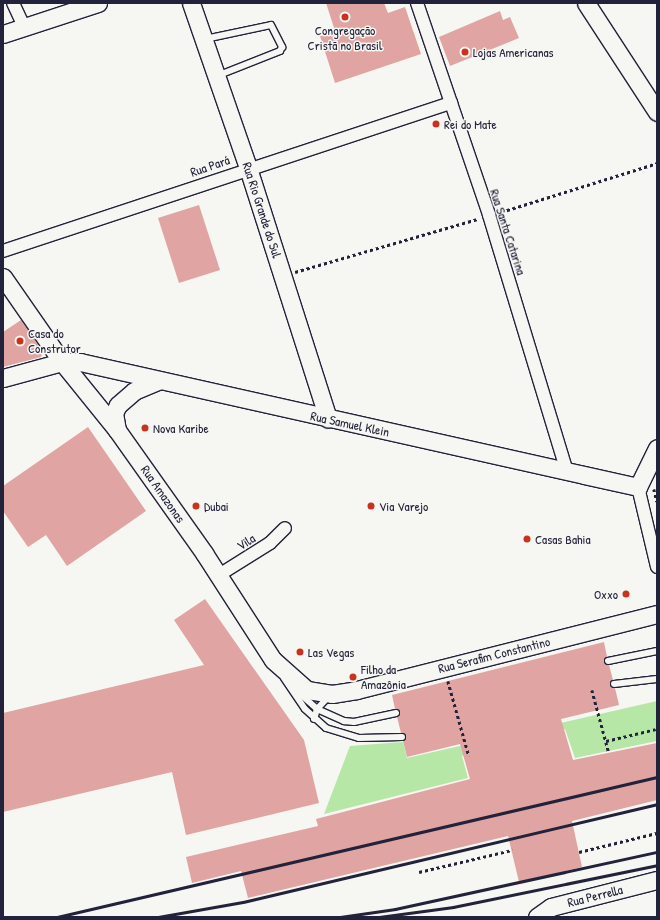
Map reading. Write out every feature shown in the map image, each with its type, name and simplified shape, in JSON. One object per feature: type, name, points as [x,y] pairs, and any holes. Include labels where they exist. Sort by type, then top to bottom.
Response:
[{"type":"street","points":[[13,3],[24,27]]},
{"type":"street","points":[[3,34],[98,3]]},
{"type":"street","name":"Rua Rio Grande do Sul","points":[[191,3],[248,168],[328,419]]},
{"type":"street","name":"Rua Santa Catarina","points":[[417,3],[489,216],[567,471]]},
{"type":"street","points":[[586,3],[657,112]]},
{"type":"street","name":"Rua Pará","points":[[3,251],[248,168],[450,103]]},
{"type":"street","name":"Rua Amazonas","points":[[3,277],[62,362],[117,430],[219,575],[274,660],[307,690],[332,694]]},
{"type":"street","name":"Rua Samuel Klein","points":[[3,378],[62,362],[80,362],[328,419],[638,486]]},
{"type":"street","points":[[117,430],[114,414],[118,405],[134,392],[158,381]]},
{"type":"street","points":[[657,448],[638,486],[657,567]]},
{"type":"street","name":"Vila","points":[[219,575],[270,543],[285,528]]},
{"type":"street","name":"Rua Serafim Constantino","points":[[332,694],[657,614]]},
{"type":"street","name":"Rua Perrella","points":[[537,917],[551,907],[657,880]]},
{"type":"lane","points":[[204,39],[271,25],[282,47],[280,51],[217,77]]},
{"type":"lane","points":[[608,661],[657,651]]},
{"type":"lane","points":[[274,660],[299,694],[317,709],[334,718],[354,722],[396,713]]},
{"type":"lane","points":[[274,660],[292,692],[314,719],[326,728],[359,738],[402,737]]},
{"type":"lane","points":[[614,684],[657,679]]},
{"type":"lane","points":[[314,719],[317,709],[332,694]]},
{"type":"path","points":[[282,276],[489,216],[657,163]]},
{"type":"path","points":[[449,683],[469,756]]},
{"type":"path","points":[[592,690],[609,753]]},
{"type":"path","points":[[606,741],[656,729]]},
{"type":"path","points":[[579,852],[657,833]]},
{"type":"path","points":[[419,872],[512,850]]},
{"type":"green space","points":[[657,701],[657,741],[575,758],[565,729],[462,756],[468,778],[324,814],[350,746],[403,742],[407,758]]},
{"type":"building","points":[[326,3],[384,3],[388,13],[405,7],[421,54],[335,83],[320,36],[335,31]]},
{"type":"building","name":"Lojas Americanas","points":[[500,11],[503,20],[510,17],[519,38],[450,66],[439,37]]},
{"type":"building","points":[[199,205],[220,270],[179,283],[158,218]]},
{"type":"building","name":"Casa do Construtor","points":[[21,320],[43,352],[41,357],[3,367],[3,332]]},
{"type":"building","points":[[88,427],[146,511],[67,566],[46,535],[28,547],[3,511],[3,486]]},
{"type":"building","points":[[205,599],[304,740],[319,803],[186,835],[172,772],[3,812],[3,713],[204,665],[174,620]]},
{"type":"building","points":[[604,642],[607,657],[604,662],[609,665],[613,680],[610,685],[615,688],[619,705],[561,719],[573,760],[657,743],[657,800],[572,821],[582,867],[519,882],[508,836],[248,898],[241,871],[192,883],[186,857],[318,826],[316,819],[470,779],[460,744],[407,757],[403,741],[406,737],[401,733],[397,717],[400,712],[395,709],[392,695]]},
{"type":"railway","points":[[57,917],[657,777]]},
{"type":"railway","points":[[158,917],[243,902],[657,804]]},
{"type":"railway","points":[[340,917],[395,909],[657,852]]},
{"type":"railway","points":[[379,917],[453,907],[657,865]]},
{"type":"place","name":"Congregação Cristã no Brasil","points":[[345,17]]},
{"type":"place","name":"Lojas Americanas","points":[[465,52]]},
{"type":"place","name":"Rei do Mate","points":[[436,124]]},
{"type":"place","name":"Casa do Construtor","points":[[20,341]]},
{"type":"place","name":"Nova Karibe","points":[[145,428]]},
{"type":"place","name":"Dubai","points":[[196,506]]},
{"type":"place","name":"Via Varejo","points":[[371,506]]},
{"type":"place","name":"Casas Bahia","points":[[527,539]]},
{"type":"place","name":"Oxxo","points":[[626,594]]},
{"type":"place","name":"Las Vegas","points":[[300,652]]},
{"type":"place","name":"Filho da Amazônia","points":[[353,677]]}]
